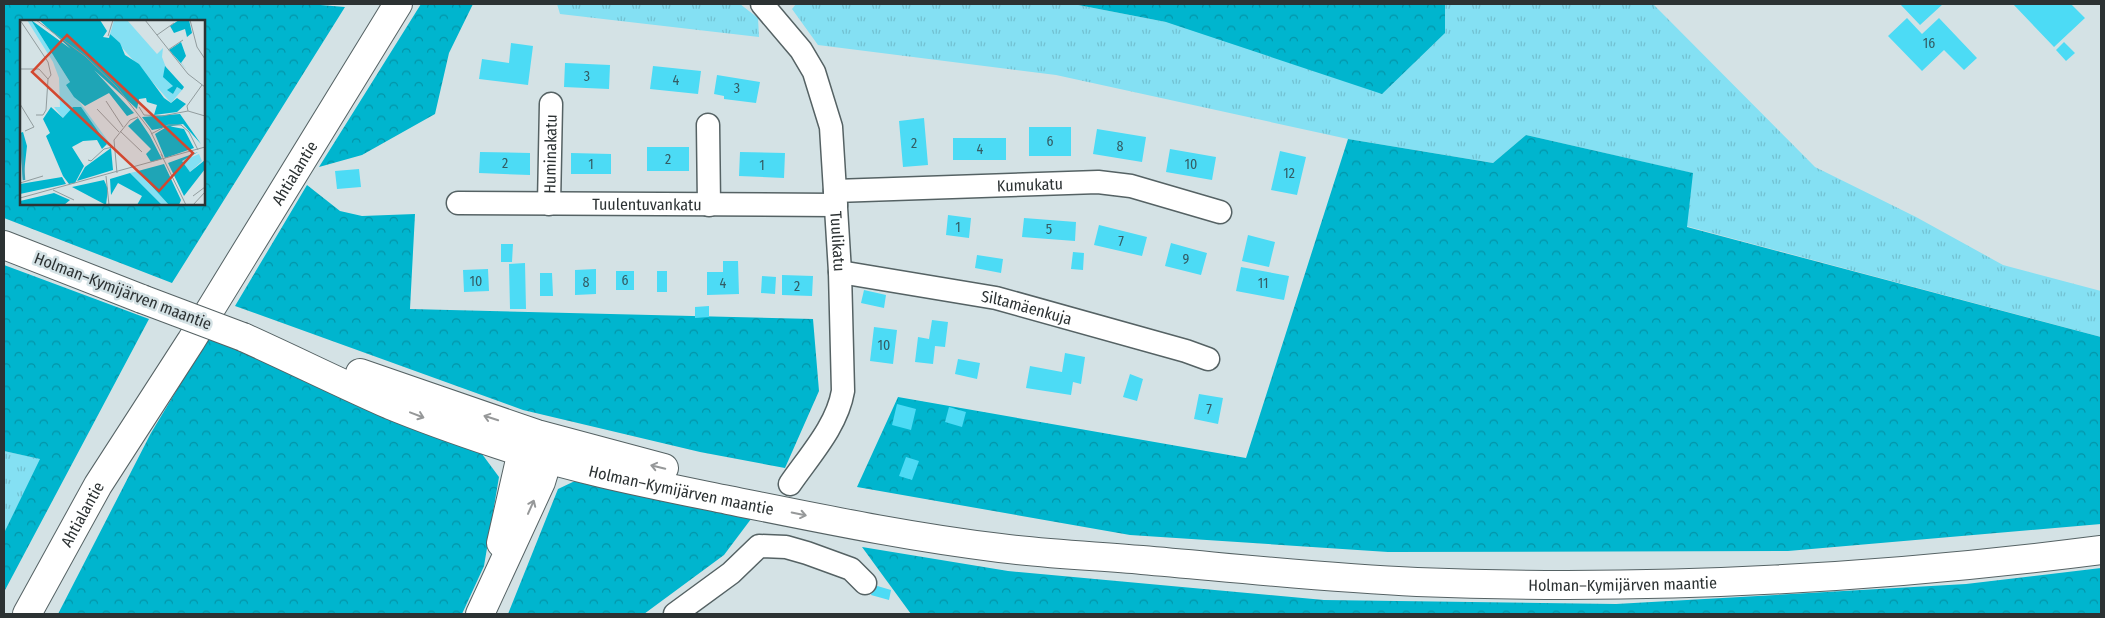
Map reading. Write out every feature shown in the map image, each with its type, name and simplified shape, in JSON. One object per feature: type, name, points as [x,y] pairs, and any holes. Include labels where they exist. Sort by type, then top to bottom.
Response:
[{"type":"main road","name":"Ahtialantie","points":[[26,614],[98,485],[191,341],[398,4]]},
{"type":"main road","name":"Holman–Kymijärven maantie","points":[[4,245],[243,336],[305,354],[425,397],[530,442],[835,504],[1142,560]]},
{"type":"main road","name":"Ahtialantie","points":[[46,614],[107,503],[191,341]]},
{"type":"main road","points":[[530,442],[544,442],[548,459],[533,503],[479,614],[530,442]]},
{"type":"main road","name":"Holman–Kymijärven maantie","points":[[548,459],[665,487],[914,536],[996,548],[1226,569],[1415,582],[1529,585],[1766,580],[1898,572],[2101,550]]},
{"type":"street","name":"Tuulikatu","points":[[765,5],[801,50],[814,72],[831,127],[840,272],[843,391],[841,406],[790,484]]},
{"type":"street","name":"Huminakatu","points":[[549,204],[551,104]]},
{"type":"street","points":[[708,125],[709,205]]},
{"type":"street","name":"Kumukatu","points":[[836,198],[1098,182],[1131,186],[1220,212]]},
{"type":"street","name":"Tuulentuvankatu","points":[[458,204],[709,205],[836,198]]},
{"type":"street","name":"Siltamäenkuja","points":[[840,272],[996,298],[1176,348],[1208,359]]},
{"type":"street","points":[[675,614],[732,573],[758,546],[786,547],[807,553],[851,569],[864,583]]},
{"type":"green space","points":[[4,4],[308,4],[345,7],[172,283],[4,218]]},
{"type":"green space","points":[[421,4],[473,4],[449,53],[435,114],[362,155],[319,167]]},
{"type":"green space","points":[[557,4],[740,4],[758,18],[759,37],[560,14]]},
{"type":"green space","points":[[796,4],[1073,4],[1166,22],[1445,33],[1445,4],[1653,4],[1815,167],[1916,217],[2003,265],[2101,291],[2101,337],[1686,226],[1692,173],[1526,135],[1493,163],[1348,139],[1056,75],[818,45],[792,9]]},
{"type":"green space","points":[[1073,4],[1445,4],[1445,33],[1382,94],[1166,22]]},
{"type":"green space","points":[[1526,135],[1693,173],[1687,227],[2101,337],[2101,524],[1788,551],[1388,552],[1130,535],[857,487],[898,397],[1246,458],[1348,139],[1493,163]]},
{"type":"green space","points":[[307,185],[340,211],[362,216],[415,214],[410,309],[813,319],[819,391],[785,468],[700,452],[523,410],[235,306]]},
{"type":"green space","points":[[4,265],[149,319],[4,592],[4,533],[40,459],[4,451]]},
{"type":"green space","points":[[208,338],[482,454],[499,477],[484,566],[462,614],[58,614],[151,433]]},
{"type":"green space","points":[[4,451],[41,459],[4,533]]},
{"type":"green space","points":[[577,480],[757,511],[724,555],[644,614],[508,614],[558,489]]},
{"type":"green space","points":[[862,547],[1008,571],[1324,600],[1616,604],[1966,584],[2101,568],[2101,614],[911,614]]},
{"type":"building","points":[[1900,4],[1943,4],[1920,25]]},
{"type":"building","points":[[2013,4],[2071,4],[2085,18],[2054,47]]},
{"type":"building","points":[[1907,18],[1922,34],[1939,18],[1977,58],[1964,70],[1944,50],[1922,71],[1888,36]]},
{"type":"building","points":[[2064,42],[2075,53],[2066,61],[2056,50]]},
{"type":"building","points":[[511,43],[533,46],[528,85],[479,79],[482,59],[509,63]]},
{"type":"building","points":[[565,63],[610,65],[609,89],[564,87]]},
{"type":"building","points":[[653,66],[701,71],[698,94],[650,89]]},
{"type":"building","points":[[717,75],[760,82],[756,103],[724,99],[724,96],[714,94]]},
{"type":"building","points":[[924,118],[928,165],[903,167],[899,121]]},
{"type":"building","points":[[1029,127],[1071,127],[1071,156],[1029,156]]},
{"type":"building","points":[[1097,129],[1146,137],[1142,162],[1093,154]]},
{"type":"building","points":[[953,138],[1006,138],[1006,160],[953,160]]},
{"type":"building","points":[[647,147],[689,147],[689,171],[647,171]]},
{"type":"building","points":[[1170,149],[1216,157],[1212,180],[1166,172]]},
{"type":"building","points":[[1280,151],[1306,157],[1297,195],[1271,190]]},
{"type":"building","points":[[480,152],[530,153],[530,175],[479,173]]},
{"type":"building","points":[[740,152],[785,153],[784,178],[739,176]]},
{"type":"building","points":[[571,153],[611,154],[611,174],[571,174]]},
{"type":"building","points":[[359,169],[361,187],[337,189],[335,171]]},
{"type":"building","points":[[948,215],[971,218],[969,238],[946,235]]},
{"type":"building","points":[[1024,218],[1076,222],[1075,241],[1022,237]]},
{"type":"building","points":[[1099,225],[1147,237],[1142,256],[1094,245]]},
{"type":"building","points":[[1248,235],[1275,242],[1269,267],[1242,261]]},
{"type":"building","points":[[1171,243],[1207,253],[1201,275],[1165,266]]},
{"type":"building","points":[[501,244],[513,244],[512,262],[501,262]]},
{"type":"building","points":[[1073,252],[1084,253],[1083,270],[1071,269]]},
{"type":"building","points":[[977,255],[1003,259],[1001,273],[975,268]]},
{"type":"building","points":[[723,261],[738,261],[739,294],[707,295],[707,272],[723,272]]},
{"type":"building","points":[[525,263],[526,309],[510,309],[509,264]]},
{"type":"building","points":[[1241,267],[1289,276],[1284,300],[1236,291]]},
{"type":"building","points":[[488,269],[489,291],[464,292],[463,270]]},
{"type":"building","points":[[596,269],[596,294],[575,295],[575,270]]},
{"type":"building","points":[[616,271],[634,271],[634,290],[616,290]]},
{"type":"building","points":[[657,271],[667,271],[667,292],[657,292]]},
{"type":"building","points":[[540,273],[552,273],[553,296],[540,296]]},
{"type":"building","points":[[782,275],[813,276],[812,296],[782,295]]},
{"type":"building","points":[[762,276],[776,277],[775,294],[761,293]]},
{"type":"building","points":[[864,290],[886,295],[884,308],[861,303]]},
{"type":"building","points":[[709,306],[709,317],[695,318],[695,307]]},
{"type":"building","points":[[932,320],[948,322],[945,347],[935,346],[933,364],[915,362],[918,337],[929,339]]},
{"type":"building","points":[[874,327],[897,330],[893,364],[870,361]]},
{"type":"building","points":[[1065,353],[1085,357],[1081,384],[1073,382],[1071,395],[1026,388],[1030,366],[1062,372]]},
{"type":"building","points":[[958,359],[980,363],[977,379],[955,374]]},
{"type":"building","points":[[1130,374],[1143,379],[1137,401],[1123,397]]},
{"type":"building","points":[[1199,394],[1223,398],[1218,424],[1194,419]]},
{"type":"building","points":[[897,404],[916,409],[911,430],[892,425]]},
{"type":"building","points":[[949,407],[966,412],[962,427],[945,422]]},
{"type":"building","points":[[906,457],[919,461],[912,480],[899,476]]},
{"type":"building","points":[[874,585],[891,590],[889,600],[871,595]]}]
